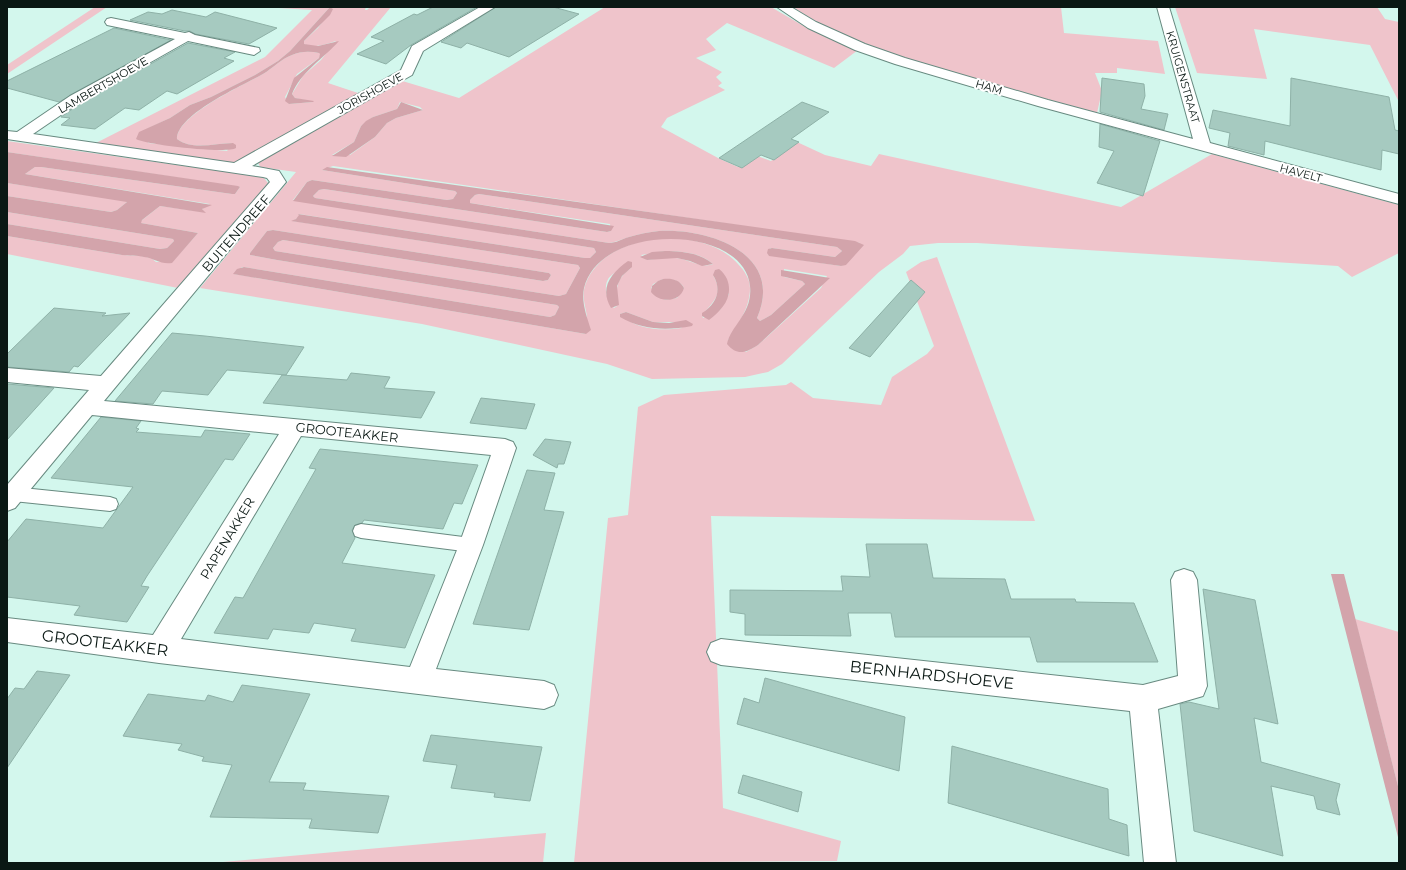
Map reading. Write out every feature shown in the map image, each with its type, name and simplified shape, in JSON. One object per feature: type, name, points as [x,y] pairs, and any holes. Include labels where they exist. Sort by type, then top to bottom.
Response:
[{"type":"street","name":"JORISHOEVE","points":[[237,168],[407,72],[417,49],[489,7]]},
{"type":"street","name":"HAM","points":[[783,7],[812,25],[873,52],[1043,102],[1203,146]]},
{"type":"street","name":"KRUIGENSTRAAT","points":[[1163,7],[1203,146]]},
{"type":"street","points":[[111,22],[189,36],[254,51]]},
{"type":"street","name":"LAMBERTSHOEVE","points":[[13,136],[75,99],[189,36]]},
{"type":"street","name":"BUITENDREEF","points":[[10,498],[274,189],[278,182],[273,174],[13,136]]},
{"type":"street","name":"HAVELT","points":[[1203,146],[1399,199]]},
{"type":"street","points":[[7,375],[106,384]]},
{"type":"street","name":"GROOTEAKKER","points":[[87,407],[505,448],[471,545],[418,681]]},
{"type":"street","name":"PAPENAKKER","points":[[159,650],[295,427]]},
{"type":"street","name":"BERNHARDSHOEVE","points":[[721,652],[1143,699],[1193,686],[1184,580]]},
{"type":"street","name":"GROOTEAKKER","points":[[7,630],[159,650],[544,695]]},
{"type":"street","points":[[1143,699],[1160,863]]},
{"type":"lane","name":"BUITENDREEF","points":[[10,498],[110,504]]},
{"type":"lane","points":[[362,531],[471,545]]},
{"type":"shaded area","points":[[95,7],[107,7],[7,74],[7,65]]},
{"type":"shaded area","points":[[262,7],[330,7],[290,51],[278,61],[255,75],[211,97],[190,105],[170,118],[147,129],[148,143],[227,151],[233,143],[197,146],[183,143],[177,139],[180,130],[188,120],[199,111],[227,93],[263,74],[284,59],[299,53],[316,52],[321,54],[319,58],[297,74],[285,97],[289,104],[313,102],[295,98],[292,94],[303,76],[321,60],[336,41],[320,46],[312,46],[304,44],[304,41],[318,28],[333,7],[366,7],[365,10],[367,10],[370,7],[391,7],[328,83],[361,94],[248,158],[232,163],[94,144],[265,57],[312,10]]},
{"type":"shaded area","points":[[330,7],[333,9],[330,15],[304,41],[304,44],[318,46],[339,41],[306,72],[292,94],[295,98],[314,101],[313,102],[289,104],[285,101],[294,78],[319,58],[320,54],[309,52],[299,53],[284,59],[263,74],[199,110],[180,129],[177,139],[183,143],[197,146],[233,143],[236,145],[236,148],[230,150],[218,150],[187,148],[155,144],[136,139],[139,132],[170,118],[190,105],[211,97],[255,75],[278,61],[290,51]]},
{"type":"shaded area","points":[[605,7],[771,7],[807,28],[858,50],[834,68],[727,23],[706,39],[716,50],[696,58],[722,72],[716,77],[722,83],[718,86],[725,90],[667,118],[661,127],[718,158],[738,167],[755,155],[771,161],[797,142],[825,155],[871,166],[879,154],[1121,207],[1212,154],[1399,205],[1399,253],[1352,277],[1338,266],[977,243],[938,243],[910,246],[903,254],[879,272],[782,364],[768,372],[745,377],[652,379],[607,364],[422,324],[200,288],[296,172],[260,167],[258,162],[399,80],[459,98]],"holes":[[[400,102],[420,107],[423,110],[396,118],[387,123],[375,137],[350,155],[332,155],[354,142],[361,126],[373,117],[397,109]],[[333,166],[860,243],[848,262],[841,266],[768,255],[770,248],[772,248],[835,257],[842,251],[837,247],[479,194],[475,195],[470,200],[470,203],[610,224],[611,231],[607,232],[324,189],[319,190],[313,196],[315,198],[609,243],[636,235],[659,231],[679,231],[700,234],[720,240],[738,249],[752,262],[761,277],[763,296],[757,318],[760,321],[771,315],[805,284],[802,281],[784,277],[784,269],[827,276],[821,288],[758,345],[746,352],[728,340],[743,316],[748,302],[750,288],[746,275],[738,264],[722,251],[702,243],[680,239],[656,239],[634,244],[613,252],[597,266],[586,283],[584,292],[587,316],[586,334],[234,274],[244,267],[550,317],[555,315],[559,307],[557,305],[250,255],[267,231],[273,230],[549,273],[551,275],[548,280],[543,281],[283,240],[278,242],[273,248],[275,251],[559,296],[566,294],[580,268],[578,265],[293,221],[299,217],[299,214],[585,258],[590,258],[596,252],[594,248],[293,200],[307,182],[312,180],[447,200],[453,199],[457,193],[455,191],[322,170]],[[665,251],[678,251],[703,257],[713,264],[699,265],[681,259],[672,258],[647,260],[641,255]],[[631,268],[625,273],[619,282],[617,289],[618,304],[614,308],[607,296],[606,286],[609,277],[617,272]],[[713,275],[729,294],[720,310],[703,318],[702,315],[716,297],[718,287]],[[663,279],[675,280],[684,288],[677,298],[665,300],[651,288],[653,284]],[[626,312],[653,322],[677,322],[682,328],[649,328],[626,319],[620,314]]]},
{"type":"shaded area","points":[[793,7],[1061,7],[1064,33],[1158,41],[1165,74],[1117,68],[1117,73],[1095,73],[1102,91],[1097,113],[900,58],[834,31]]},
{"type":"shaded area","points":[[1175,7],[1377,7],[1385,19],[1399,22],[1399,102],[1370,45],[1254,29],[1267,79],[1197,73]]},
{"type":"shaded area","points":[[401,102],[423,110],[396,118],[387,123],[375,137],[346,157],[332,156],[354,142],[361,126],[366,121],[373,117],[397,109]]},
{"type":"shaded area","points":[[7,141],[255,176],[264,178],[268,183],[178,288],[7,254],[7,236],[122,255],[141,256],[151,258],[156,262],[173,261],[198,233],[141,223],[141,221],[160,206],[204,212],[202,209],[210,204],[25,174],[35,167],[41,167],[232,194],[235,194],[240,187],[7,152]]},
{"type":"shaded area","points":[[7,152],[240,187],[235,194],[232,194],[41,167],[35,167],[25,174],[212,205],[202,209],[206,213],[160,206],[142,220],[141,223],[198,233],[172,263],[164,263],[141,256],[122,255],[7,236],[7,224],[160,249],[167,248],[174,241],[173,239],[7,212],[7,196],[111,212],[117,210],[127,202],[7,183]]},
{"type":"shaded area","points":[[327,167],[855,241],[864,245],[846,265],[841,266],[769,256],[767,253],[768,249],[772,248],[835,257],[842,251],[837,247],[479,194],[475,195],[470,200],[470,203],[614,226],[611,231],[607,232],[324,189],[319,190],[313,196],[315,198],[609,243],[617,242],[636,235],[659,231],[679,231],[700,234],[720,240],[738,249],[752,262],[761,277],[763,296],[757,318],[760,321],[771,315],[805,284],[802,281],[781,276],[781,270],[830,278],[758,345],[750,350],[742,352],[734,350],[727,344],[729,337],[748,304],[750,286],[742,266],[724,251],[699,242],[671,239],[642,242],[616,251],[595,266],[583,293],[586,315],[591,330],[586,334],[233,274],[237,269],[244,267],[550,317],[555,315],[559,307],[557,305],[277,260],[250,255],[250,253],[267,231],[273,230],[549,273],[551,275],[548,280],[543,281],[283,240],[278,242],[273,248],[275,251],[559,296],[566,294],[580,268],[578,265],[291,221],[296,219],[299,215],[298,214],[585,258],[590,258],[596,252],[594,248],[293,201],[307,182],[312,180],[447,200],[453,199],[457,193],[455,191],[322,170]]},
{"type":"shaded area","points":[[7,183],[127,202],[117,210],[111,212],[7,196]]},
{"type":"shaded area","points":[[7,212],[173,239],[174,241],[167,248],[160,249],[7,224]]},
{"type":"shaded area","points":[[678,251],[697,255],[713,264],[702,266],[677,258],[647,260],[640,257],[652,252]]},
{"type":"shaded area","points":[[937,257],[1035,521],[711,516],[723,808],[841,841],[837,861],[574,863],[608,518],[628,515],[638,407],[664,395],[786,385],[791,382],[813,398],[881,405],[892,377],[927,354],[934,346],[906,272],[921,262]]},
{"type":"shaded area","points":[[628,261],[632,262],[632,267],[622,276],[617,286],[619,305],[611,308],[606,294],[609,282],[616,271]]},
{"type":"shaded area","points":[[719,269],[727,279],[729,292],[726,302],[709,320],[702,316],[702,313],[711,305],[716,296],[717,286],[713,275],[715,270]]},
{"type":"shaded area","points":[[663,279],[673,279],[678,281],[684,288],[682,293],[674,299],[669,300],[664,300],[655,296],[651,292],[652,286]]},
{"type":"shaded area","points":[[626,312],[653,322],[669,323],[686,320],[693,324],[692,326],[673,329],[646,327],[637,325],[620,317],[620,314]]},
{"type":"shaded area","points":[[1331,574],[1344,574],[1399,790],[1399,841]]},
{"type":"shaded area","points":[[1355,619],[1399,632],[1399,790]]},
{"type":"shaded area","points":[[546,833],[543,863],[212,863]]},
{"type":"building","points":[[433,7],[477,7],[411,45],[386,64],[357,54],[384,41],[371,37],[414,14],[417,15]]},
{"type":"building","points":[[496,7],[553,7],[579,14],[509,57],[467,43],[461,48],[441,42]]},
{"type":"building","points":[[172,10],[206,17],[215,12],[277,28],[249,44],[130,20],[148,12],[162,14]]},
{"type":"building","points":[[114,28],[171,40],[59,102],[7,88],[7,81]]},
{"type":"building","points":[[188,43],[235,52],[224,58],[234,61],[177,94],[167,91],[139,110],[125,108],[95,129],[61,125],[70,118],[61,117],[81,103]]},
{"type":"building","points":[[1102,78],[1144,84],[1145,96],[1141,109],[1168,114],[1164,130],[1100,112]]},
{"type":"building","points":[[1291,78],[1389,97],[1395,130],[1399,131],[1399,154],[1382,150],[1381,170],[1265,141],[1264,155],[1228,146],[1230,133],[1209,128],[1213,110],[1290,126]]},
{"type":"building","points":[[802,102],[829,112],[791,139],[799,142],[774,160],[761,155],[742,168],[719,158]]},
{"type":"building","points":[[1100,124],[1160,141],[1143,196],[1097,183],[1114,151],[1099,147]]},
{"type":"building","points":[[911,280],[925,292],[870,357],[849,348]]},
{"type":"building","points":[[54,308],[106,313],[102,316],[130,313],[78,367],[74,366],[69,372],[7,367],[7,354]]},
{"type":"building","points":[[172,333],[304,347],[286,375],[227,370],[208,395],[162,391],[153,404],[115,401]]},
{"type":"building","points":[[351,373],[390,377],[384,388],[435,392],[421,418],[263,403],[282,375],[347,380]]},
{"type":"building","points":[[7,384],[54,388],[7,440]]},
{"type":"building","points":[[481,398],[535,404],[526,429],[470,423]]},
{"type":"building","points":[[101,417],[141,421],[136,428],[139,429],[136,432],[201,437],[205,430],[250,434],[233,460],[225,459],[147,576],[141,586],[149,587],[127,622],[74,615],[80,606],[7,597],[7,542],[26,519],[103,528],[133,487],[51,478]]},
{"type":"building","points":[[545,439],[571,442],[564,464],[558,464],[557,468],[533,455]]},
{"type":"building","points":[[320,449],[478,465],[462,504],[454,503],[443,529],[364,520],[362,523],[355,525],[352,530],[355,538],[342,563],[435,575],[405,648],[351,641],[356,629],[314,623],[309,633],[273,629],[268,639],[214,633],[235,597],[243,598],[316,469],[309,468]]},
{"type":"building","points":[[527,470],[555,473],[544,510],[564,512],[529,630],[473,624]]},
{"type":"building","points":[[866,544],[927,544],[933,578],[1005,579],[1011,599],[1075,599],[1076,602],[1134,603],[1158,662],[1037,662],[1030,637],[895,637],[891,613],[848,613],[851,636],[745,635],[745,614],[730,612],[730,590],[843,591],[841,576],[870,577]]},
{"type":"building","points":[[1203,589],[1255,600],[1278,724],[1254,718],[1261,762],[1340,784],[1336,800],[1340,815],[1317,809],[1314,796],[1271,786],[1283,856],[1194,831],[1180,704],[1189,702],[1219,709]]},
{"type":"building","points":[[37,671],[70,675],[7,768],[7,699],[15,688],[24,689]]},
{"type":"building","points":[[765,678],[905,717],[899,771],[737,724],[744,698],[759,703]]},
{"type":"building","points":[[242,685],[310,694],[269,782],[306,783],[303,790],[389,796],[378,833],[309,828],[312,819],[210,817],[232,765],[202,761],[204,757],[178,750],[182,744],[123,736],[148,694],[205,701],[208,695],[233,702]]},
{"type":"building","points":[[431,735],[542,747],[530,801],[494,797],[495,793],[451,788],[457,765],[423,761]]},
{"type":"building","points":[[952,746],[1108,789],[1109,819],[1127,825],[1129,856],[948,803]]},
{"type":"building","points":[[743,775],[802,792],[798,812],[738,793]]}]
